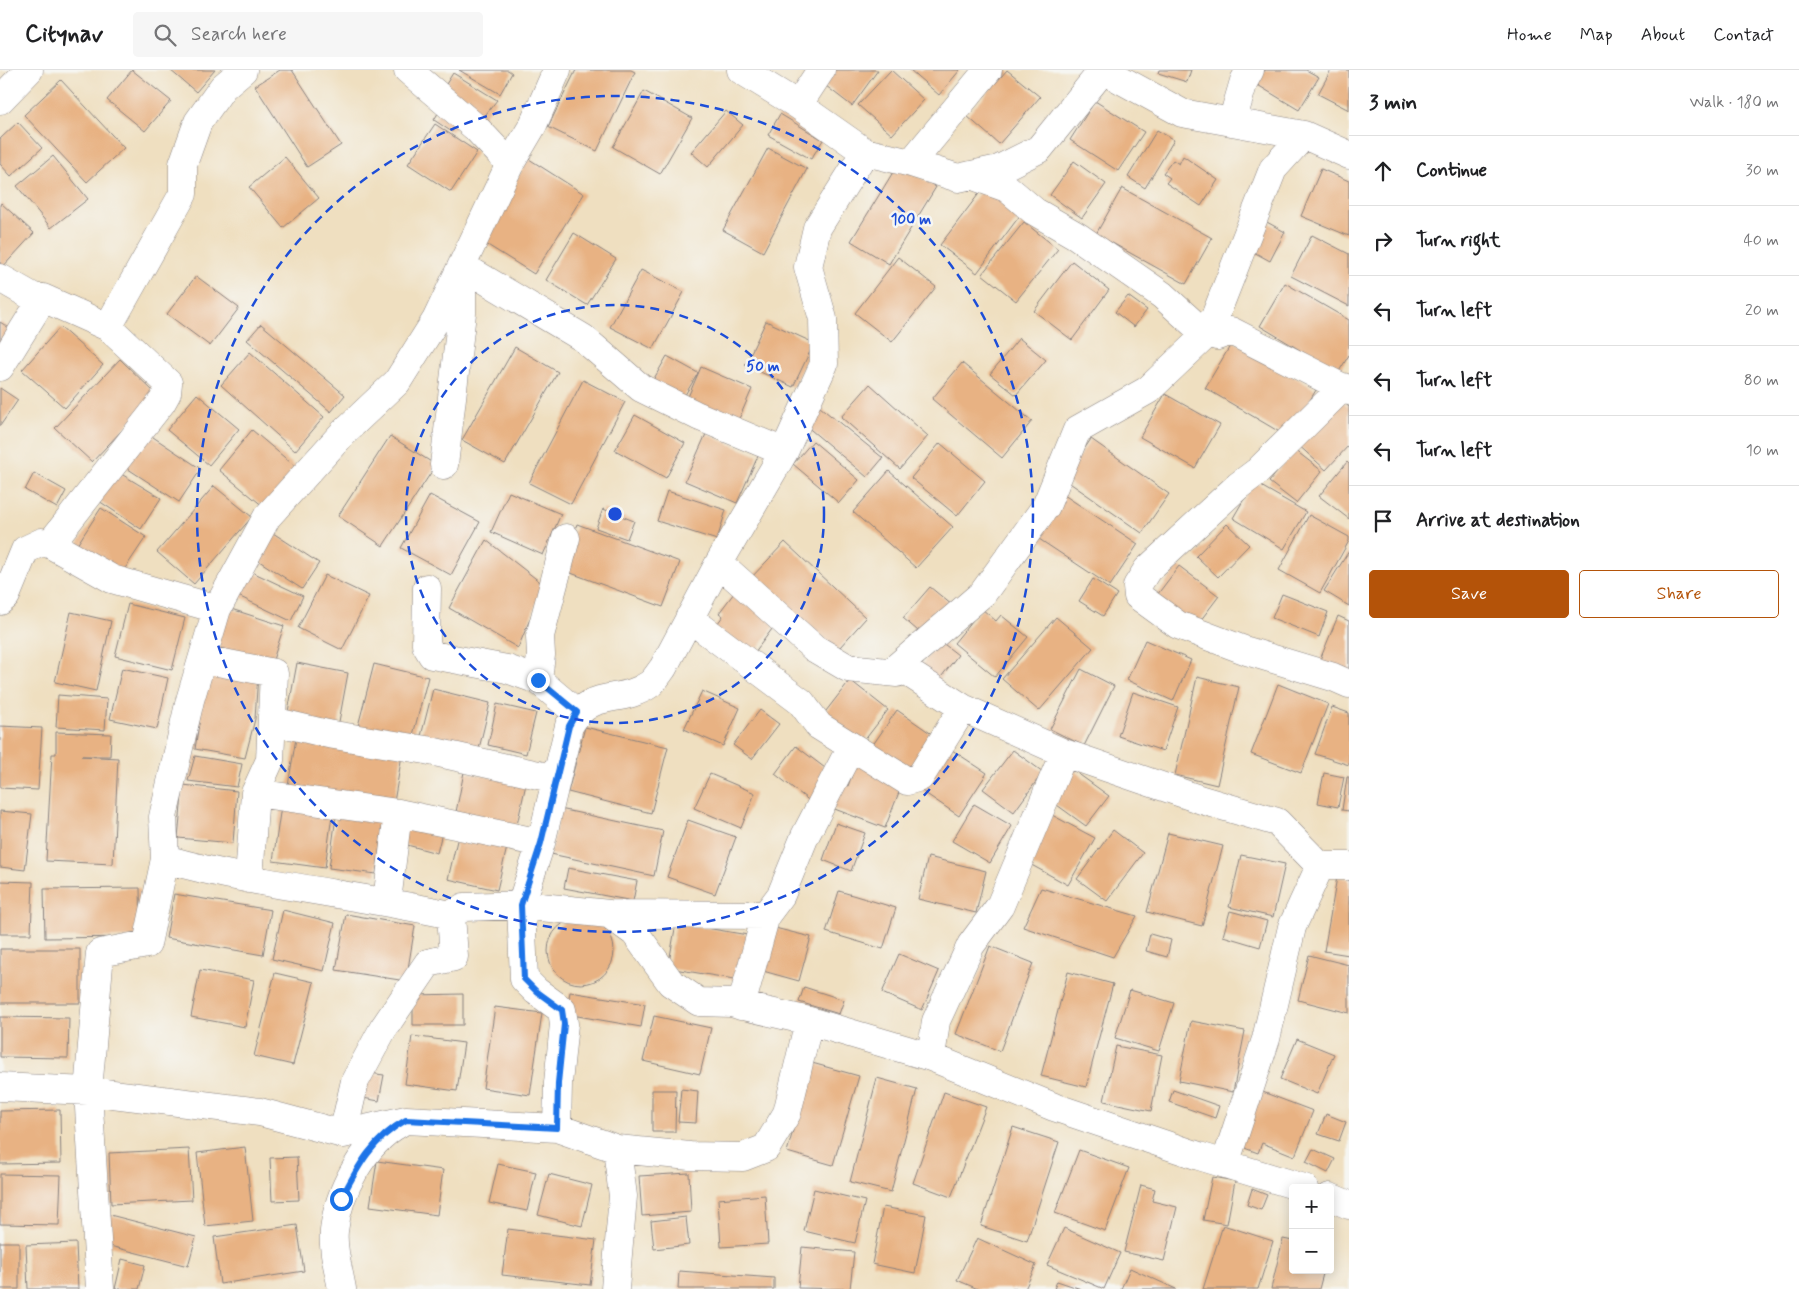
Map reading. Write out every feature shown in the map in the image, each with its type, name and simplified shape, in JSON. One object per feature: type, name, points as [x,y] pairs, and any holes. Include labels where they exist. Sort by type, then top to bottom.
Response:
[{"type":"street","points":[[0,100],[29,70]]},
{"type":"street","points":[[108,327],[182,194],[183,164],[198,122],[223,87],[242,70]]},
{"type":"street","points":[[408,70],[475,127],[510,164]]},
{"type":"street","points":[[741,70],[798,105],[866,152],[911,162],[958,178],[999,169],[1039,150],[1103,70],[1182,113],[1304,135],[1349,155]]},
{"type":"street","points":[[798,105],[820,70]]},
{"type":"street","points":[[911,162],[988,70]]},
{"type":"street","points":[[1232,122],[1250,70]]},
{"type":"street","points":[[100,1289],[88,1091],[100,953],[147,944],[165,859],[163,816],[188,710],[217,609],[267,517],[343,433],[397,382],[436,320],[510,164],[533,125],[549,73]]},
{"type":"street","points":[[719,563],[814,648],[848,668],[897,673],[898,666],[983,593],[1046,506],[1077,430],[1148,390],[1209,332],[1273,169],[1304,135]]},
{"type":"street","points":[[557,1128],[558,1083],[564,1024],[562,1010],[536,991],[524,979],[521,905],[541,843],[569,726],[577,712],[592,701],[618,697],[650,684],[663,668],[719,563],[784,452],[824,364],[823,319],[808,267],[817,228],[866,152]]},
{"type":"street","points":[[971,175],[1007,188],[1034,211],[1077,236],[1162,295],[1195,325],[1217,336],[1231,331],[1346,389],[1147,570],[1137,586],[1138,596],[1178,625],[1247,651],[1333,677],[1349,684]]},
{"type":"street","points":[[462,266],[582,338],[641,388],[698,416],[784,452]]},
{"type":"street","points":[[444,464],[462,313],[462,266]]},
{"type":"street","points":[[0,278],[35,298],[43,298],[108,327],[168,383],[167,393],[50,544]]},
{"type":"street","points":[[0,368],[43,298]]},
{"type":"street","points":[[538,680],[541,655],[540,636],[566,538]]},
{"type":"street","points":[[0,601],[6,596],[25,550],[42,542],[50,544],[112,579],[217,609]]},
{"type":"street","points":[[427,588],[426,645],[432,655],[507,669],[538,680],[577,712]]},
{"type":"street","points":[[689,618],[801,702],[820,726],[907,781],[920,777],[962,708]]},
{"type":"street","points":[[203,659],[274,673],[270,760],[255,793],[250,879]]},
{"type":"street","points":[[898,666],[962,708],[1064,753],[1202,800],[1277,822],[1320,866],[1349,866]]},
{"type":"street","points":[[273,721],[328,734],[426,750],[556,780]]},
{"type":"street","points":[[741,1006],[766,915],[781,895],[805,836],[851,747]]},
{"type":"street","points":[[931,1057],[936,1021],[971,945],[1000,906],[1064,753]]},
{"type":"street","points":[[255,793],[398,813],[541,843]]},
{"type":"street","points":[[387,900],[398,813]]},
{"type":"street","points":[[165,859],[215,874],[387,900],[451,915],[464,907],[521,905],[609,914],[766,915]]},
{"type":"street","points":[[1225,1164],[1266,1039],[1292,927],[1320,866]]},
{"type":"street","points":[[609,914],[635,933],[671,983],[699,1002],[741,1006],[809,1020],[931,1057],[1054,1107],[1291,1184]]},
{"type":"street","points":[[343,1134],[355,1081],[383,1029],[428,963],[454,957],[451,915]]},
{"type":"street","points":[[0,1087],[88,1091],[260,1112],[343,1134],[406,1120],[557,1128],[617,1149],[690,1156],[743,1157],[766,1148],[787,1114],[809,1020]]},
{"type":"street","points":[[342,1289],[334,1233],[341,1199],[361,1160],[392,1128],[406,1120]]},
{"type":"street","points":[[615,1289],[623,1196],[617,1149]]},
{"type":"street","points":[[1334,1199],[1349,1205]]},
{"type":"building","points":[[132,70],[171,101],[145,131],[107,100]]},
{"type":"building","points":[[170,70],[215,70],[196,92]]},
{"type":"building","points":[[280,70],[292,70],[341,145],[307,167],[255,86]]},
{"type":"building","points":[[459,70],[508,70],[512,73],[500,94]]},
{"type":"building","points":[[576,70],[631,70],[635,72],[597,151],[548,127]]},
{"type":"building","points":[[824,70],[878,70],[852,106],[817,79]]},
{"type":"building","points":[[891,70],[924,100],[892,135],[858,105]]},
{"type":"building","points":[[910,70],[960,70],[939,95]]},
{"type":"building","points":[[1007,70],[1040,97],[999,144],[967,116]]},
{"type":"building","points":[[1159,70],[1191,70],[1187,82],[1158,73]]},
{"type":"building","points":[[1265,70],[1306,70],[1319,77],[1299,110],[1256,84]]},
{"type":"building","points":[[1331,70],[1349,70],[1349,110],[1318,94]]},
{"type":"building","points":[[453,73],[497,100],[483,118],[443,89]]},
{"type":"building","points":[[61,80],[124,148],[87,182],[24,115]]},
{"type":"building","points":[[644,91],[692,118],[660,174],[613,147]]},
{"type":"building","points":[[1095,101],[1144,132],[1118,171],[1070,140]]},
{"type":"building","points":[[441,108],[459,120],[452,132],[434,120]]},
{"type":"building","points":[[726,111],[743,125],[708,167],[691,152]]},
{"type":"building","points":[[780,114],[823,140],[811,159],[768,135]]},
{"type":"building","points":[[18,122],[42,148],[11,176],[0,164],[0,139]]},
{"type":"building","points":[[435,124],[477,152],[451,192],[408,164]]},
{"type":"building","points":[[1157,130],[1174,140],[1145,188],[1128,177]]},
{"type":"building","points":[[768,148],[807,169],[763,252],[723,230]]},
{"type":"building","points":[[53,156],[88,199],[51,228],[17,186]]},
{"type":"building","points":[[1183,156],[1218,180],[1201,206],[1166,183],[1170,178],[1163,173],[1173,160],[1179,164]]},
{"type":"building","points":[[285,157],[319,198],[283,228],[249,187]]},
{"type":"building","points":[[529,159],[584,194],[534,274],[478,239]]},
{"type":"building","points":[[1074,161],[1106,184],[1082,218],[1050,195]]},
{"type":"building","points":[[898,164],[936,187],[889,264],[851,241]]},
{"type":"building","points":[[1321,169],[1349,181],[1349,236],[1301,216]]},
{"type":"building","points":[[984,187],[1021,214],[977,273],[940,245]]},
{"type":"building","points":[[1122,188],[1212,238],[1186,284],[1096,234]]},
{"type":"building","points":[[1,203],[34,233],[0,270],[0,205]]},
{"type":"building","points":[[1265,221],[1285,232],[1270,261],[1250,250]]},
{"type":"building","points":[[1024,222],[1058,249],[1016,301],[982,274]]},
{"type":"building","points":[[574,233],[616,259],[587,305],[546,280]]},
{"type":"building","points":[[1312,235],[1349,254],[1349,306],[1291,276]]},
{"type":"building","points":[[898,257],[936,287],[892,342],[855,313]]},
{"type":"building","points":[[1072,261],[1109,290],[1072,340],[1034,311]]},
{"type":"building","points":[[641,270],[684,292],[653,349],[610,327]]},
{"type":"building","points":[[196,276],[239,308],[210,346],[167,314]]},
{"type":"building","points":[[1285,283],[1349,320],[1349,355],[1338,373],[1260,326]]},
{"type":"building","points":[[1128,296],[1147,310],[1134,327],[1115,312]]},
{"type":"building","points":[[766,321],[814,343],[793,387],[745,365]]},
{"type":"building","points":[[0,322],[14,331],[0,351]]},
{"type":"building","points":[[261,324],[345,395],[331,412],[247,340]]},
{"type":"building","points":[[60,327],[103,365],[65,408],[22,370]]},
{"type":"building","points":[[1019,338],[1046,360],[1016,395],[990,374]]},
{"type":"building","points":[[1233,341],[1316,390],[1288,437],[1205,388]]},
{"type":"building","points":[[515,347],[558,372],[505,464],[462,440]]},
{"type":"building","points":[[250,352],[324,417],[295,451],[221,385]]},
{"type":"building","points":[[667,356],[698,373],[682,400],[652,382]]},
{"type":"building","points":[[120,359],[156,394],[92,462],[55,428]]},
{"type":"building","points":[[962,363],[1032,421],[1002,458],[932,399]]},
{"type":"building","points":[[701,367],[752,389],[735,428],[684,406]]},
{"type":"building","points":[[583,380],[625,402],[571,504],[529,483]]},
{"type":"building","points":[[870,384],[928,436],[900,469],[841,417]]},
{"type":"building","points":[[0,388],[18,400],[0,426]]},
{"type":"building","points":[[197,394],[239,429],[209,465],[167,430]]},
{"type":"building","points":[[1165,394],[1220,425],[1195,468],[1140,437]]},
{"type":"building","points":[[1337,396],[1349,407],[1349,445],[1326,470],[1296,443]]},
{"type":"building","points":[[820,407],[883,458],[867,477],[805,425]]},
{"type":"building","points":[[635,415],[685,443],[666,478],[615,450]]},
{"type":"building","points":[[252,430],[297,468],[264,507],[219,470]]},
{"type":"building","points":[[144,431],[201,469],[179,502],[122,465]]},
{"type":"building","points":[[706,434],[758,456],[737,503],[685,481]]},
{"type":"building","points":[[390,436],[436,465],[383,546],[338,516]]},
{"type":"building","points":[[1091,439],[1169,494],[1142,533],[1064,479]]},
{"type":"building","points":[[813,441],[859,480],[839,503],[793,464]]},
{"type":"building","points":[[940,443],[985,481],[957,516],[911,478]]},
{"type":"building","points":[[1295,450],[1322,471],[1296,503],[1269,482]]},
{"type":"building","points":[[1347,462],[1349,464],[1349,519],[1319,496]]},
{"type":"building","points":[[889,471],[953,527],[916,568],[853,512]]},
{"type":"building","points":[[118,472],[161,498],[141,529],[99,501]]},
{"type":"building","points":[[34,473],[66,491],[57,508],[25,490]]},
{"type":"building","points":[[1254,482],[1306,512],[1284,549],[1233,518]]},
{"type":"building","points":[[214,486],[252,517],[194,584],[157,552]]},
{"type":"building","points":[[667,491],[726,510],[717,540],[657,521]]},
{"type":"building","points":[[509,492],[561,514],[543,555],[491,532]]},
{"type":"building","points":[[1061,493],[1138,544],[1110,586],[1033,535]]},
{"type":"building","points":[[430,495],[480,522],[451,575],[401,548]]},
{"type":"building","points":[[101,508],[146,537],[122,573],[77,545]]},
{"type":"building","points":[[603,509],[634,521],[627,539],[596,528]]},
{"type":"building","points":[[1309,515],[1349,537],[1349,541],[1320,593],[1279,570]]},
{"type":"building","points":[[577,524],[680,562],[663,607],[560,569]]},
{"type":"building","points":[[1227,524],[1249,545],[1218,577],[1196,556]]},
{"type":"building","points":[[273,533],[319,563],[302,589],[256,559]]},
{"type":"building","points":[[486,540],[544,585],[518,648],[449,608]]},
{"type":"building","points":[[785,542],[866,618],[831,657],[749,580]]},
{"type":"building","points":[[1349,551],[1349,606],[1324,591]]},
{"type":"building","points":[[1179,566],[1219,596],[1194,629],[1154,599]]},
{"type":"building","points":[[248,570],[303,596],[291,621],[236,595]]},
{"type":"building","points":[[325,575],[369,596],[342,650],[298,628]]},
{"type":"building","points":[[1093,579],[1117,594],[1103,616],[1079,601]]},
{"type":"building","points":[[930,587],[952,605],[925,637],[903,618]]},
{"type":"building","points":[[734,593],[775,625],[749,660],[712,631],[723,616],[719,613]]},
{"type":"building","points":[[1282,594],[1328,612],[1319,637],[1272,618]]},
{"type":"building","points":[[128,604],[185,618],[172,670],[115,656]]},
{"type":"building","points":[[228,608],[284,626],[270,669],[214,652]]},
{"type":"building","points":[[982,609],[996,621],[1001,615],[1028,637],[995,677],[954,643]]},
{"type":"building","points":[[71,612],[111,621],[96,691],[55,682]]},
{"type":"building","points":[[1338,616],[1349,621],[1349,675],[1319,662]]},
{"type":"building","points":[[1056,617],[1093,648],[1039,711],[1002,679]]},
{"type":"building","points":[[1145,640],[1191,660],[1173,701],[1127,680]]},
{"type":"building","points":[[940,641],[958,655],[935,685],[917,671]]},
{"type":"building","points":[[297,663],[348,673],[338,727],[287,717]]},
{"type":"building","points":[[374,664],[428,677],[412,739],[358,726]]},
{"type":"building","points":[[208,666],[258,674],[255,719],[245,758],[195,749]]},
{"type":"building","points":[[122,668],[168,678],[157,729],[110,719]]},
{"type":"building","points":[[1081,669],[1114,686],[1084,746],[1050,729]]},
{"type":"building","points":[[1197,677],[1239,687],[1217,785],[1175,775]]},
{"type":"building","points":[[850,680],[888,710],[857,750],[819,720]]},
{"type":"building","points":[[1278,684],[1328,704],[1301,773],[1251,754]]},
{"type":"building","points":[[433,689],[490,703],[478,753],[420,740]]},
{"type":"building","points":[[702,691],[740,708],[723,746],[684,729]]},
{"type":"building","points":[[1133,692],[1178,707],[1163,751],[1118,736]]},
{"type":"building","points":[[58,695],[107,699],[105,730],[56,727]]},
{"type":"building","points":[[497,704],[536,713],[526,754],[488,745]]},
{"type":"building","points":[[1332,707],[1349,713],[1349,765],[1315,754]]},
{"type":"building","points":[[760,710],[779,724],[752,759],[733,745]]},
{"type":"building","points":[[897,710],[936,737],[909,775],[870,749]]},
{"type":"building","points":[[0,726],[42,728],[38,790],[0,788]]},
{"type":"building","points":[[585,727],[668,747],[651,813],[568,792]]},
{"type":"building","points":[[56,732],[111,734],[110,756],[81,756],[118,758],[113,864],[46,861],[52,754],[56,754]]},
{"type":"building","points":[[296,738],[402,755],[393,808],[287,792]]},
{"type":"building","points":[[796,746],[833,774],[811,802],[775,774]]},
{"type":"building","points":[[949,748],[987,773],[959,816],[922,791]]},
{"type":"building","points":[[1013,750],[1043,772],[1014,812],[983,789]]},
{"type":"building","points":[[195,756],[242,764],[237,787],[188,781]]},
{"type":"building","points":[[856,764],[903,782],[885,828],[832,808],[842,784],[848,786]]},
{"type":"building","points":[[1073,770],[1109,796],[1086,826],[1050,800]]},
{"type":"building","points":[[464,772],[526,784],[515,834],[454,822]]},
{"type":"building","points":[[1324,773],[1344,777],[1338,807],[1318,803]]},
{"type":"building","points":[[710,774],[755,793],[741,828],[694,808]]},
{"type":"building","points":[[1347,777],[1349,777],[1349,811],[1342,810]]},
{"type":"building","points":[[183,785],[237,791],[233,843],[178,838]]},
{"type":"building","points":[[282,799],[333,807],[325,868],[273,861]]},
{"type":"building","points":[[974,804],[1012,826],[990,863],[952,841]]},
{"type":"building","points":[[337,809],[384,814],[376,874],[329,868]]},
{"type":"building","points":[[560,809],[663,831],[654,876],[551,854]]},
{"type":"building","points":[[0,811],[32,814],[25,870],[0,867]]},
{"type":"building","points":[[1052,815],[1095,838],[1068,885],[1026,862]]},
{"type":"building","points":[[688,820],[736,837],[715,894],[667,877]]},
{"type":"building","points":[[401,822],[442,833],[437,853],[396,842]]},
{"type":"building","points":[[836,823],[865,833],[851,871],[823,860]]},
{"type":"building","points":[[1113,830],[1143,853],[1107,901],[1077,879]]},
{"type":"building","points":[[1168,833],[1223,846],[1202,926],[1147,912]]},
{"type":"building","points":[[458,836],[507,847],[497,890],[448,879]]},
{"type":"building","points":[[1241,855],[1285,864],[1273,917],[1229,907]]},
{"type":"building","points":[[928,857],[986,871],[976,913],[918,899]]},
{"type":"building","points":[[568,868],[637,881],[633,901],[564,888]]},
{"type":"building","points":[[1337,877],[1349,879],[1349,955],[1324,951]]},
{"type":"building","points":[[0,881],[33,882],[31,934],[0,934]]},
{"type":"building","points":[[140,888],[141,937],[45,938],[44,889]]},
{"type":"building","points":[[1041,888],[1137,916],[1113,957],[1023,927]]},
{"type":"building","points":[[839,891],[896,908],[883,949],[826,932]]},
{"type":"building","points":[[174,894],[271,910],[263,955],[166,938]]},
{"type":"building","points":[[283,910],[335,923],[324,971],[272,959]]},
{"type":"building","points":[[1230,911],[1267,921],[1260,947],[1223,936]]},
{"type":"building","points":[[346,914],[415,926],[406,981],[336,970]]},
{"type":"building","points":[[581,918],[594,921],[604,928],[611,938],[614,951],[611,964],[604,974],[594,981],[581,984],[568,981],[558,974],[551,964],[548,951],[551,938],[558,928],[568,921]]},
{"type":"building","points":[[676,923],[754,936],[746,981],[668,968]]},
{"type":"building","points":[[775,928],[811,937],[799,981],[763,971]]},
{"type":"building","points":[[1150,934],[1171,940],[1167,957],[1146,951]]},
{"type":"building","points":[[990,946],[1033,963],[1000,1051],[956,1034]]},
{"type":"building","points":[[0,949],[80,949],[80,1003],[0,1003]]},
{"type":"building","points":[[899,954],[939,971],[922,1010],[882,993]]},
{"type":"building","points":[[1309,955],[1349,965],[1349,1013],[1298,1000]]},
{"type":"building","points":[[200,970],[254,980],[245,1027],[191,1017]]},
{"type":"building","points":[[1068,972],[1113,984],[1086,1087],[1041,1076]]},
{"type":"building","points":[[275,973],[314,982],[293,1065],[254,1056]]},
{"type":"building","points":[[804,987],[844,1000],[839,1014],[799,1002]]},
{"type":"building","points":[[1130,990],[1174,1003],[1159,1051],[1115,1038]]},
{"type":"building","points":[[570,992],[645,1004],[641,1027],[566,1014]]},
{"type":"building","points":[[463,994],[463,1025],[413,1025],[413,995]]},
{"type":"building","points":[[495,1007],[542,1013],[530,1095],[483,1088]]},
{"type":"building","points":[[654,1016],[711,1028],[700,1074],[643,1061]]},
{"type":"building","points":[[0,1017],[69,1018],[68,1058],[0,1057]]},
{"type":"building","points":[[1191,1021],[1245,1031],[1233,1092],[1179,1081]]},
{"type":"building","points":[[412,1036],[464,1043],[457,1091],[405,1084]]},
{"type":"building","points":[[1297,1039],[1334,1054],[1317,1094],[1280,1079]]},
{"type":"building","points":[[1116,1046],[1162,1055],[1151,1111],[1104,1101]]},
{"type":"building","points":[[812,1063],[859,1076],[833,1165],[787,1152]]},
{"type":"building","points":[[369,1073],[384,1075],[379,1101],[363,1098]]},
{"type":"building","points":[[877,1078],[917,1089],[891,1192],[850,1182]]},
{"type":"building","points":[[681,1089],[698,1091],[696,1123],[678,1122]]},
{"type":"building","points":[[652,1090],[676,1090],[675,1132],[652,1132]]},
{"type":"building","points":[[1173,1090],[1219,1106],[1215,1118],[1169,1102]]},
{"type":"building","points":[[1260,1091],[1313,1111],[1295,1156],[1262,1143],[1258,1153],[1239,1146]]},
{"type":"building","points":[[944,1092],[986,1107],[951,1197],[913,1183]]},
{"type":"building","points":[[60,1110],[61,1163],[0,1164],[0,1111]]},
{"type":"building","points":[[1326,1114],[1346,1122],[1339,1141],[1318,1134]]},
{"type":"building","points":[[1013,1127],[1059,1142],[1027,1241],[981,1226]]},
{"type":"building","points":[[245,1147],[253,1221],[205,1226],[197,1153]]},
{"type":"building","points":[[189,1149],[192,1200],[111,1204],[109,1153]]},
{"type":"building","points":[[1313,1149],[1335,1159],[1328,1173],[1306,1162]]},
{"type":"building","points":[[1079,1150],[1129,1168],[1105,1231],[1055,1213]]},
{"type":"building","points":[[297,1157],[299,1200],[272,1201],[270,1158]]},
{"type":"building","points":[[377,1161],[443,1170],[437,1215],[370,1206]]},
{"type":"building","points":[[498,1164],[536,1172],[527,1211],[489,1203]]},
{"type":"building","points":[[689,1173],[691,1212],[642,1216],[639,1176]]},
{"type":"building","points":[[0,1174],[61,1175],[59,1225],[0,1224]]},
{"type":"building","points":[[549,1174],[592,1185],[582,1226],[538,1215]]},
{"type":"building","points":[[1212,1177],[1235,1181],[1227,1224],[1203,1220]]},
{"type":"building","points":[[1141,1185],[1155,1189],[1152,1201],[1177,1207],[1164,1261],[1124,1252]]},
{"type":"building","points":[[814,1189],[865,1201],[855,1243],[804,1231]]},
{"type":"building","points":[[1252,1189],[1267,1195],[1261,1210],[1247,1205]]},
{"type":"building","points":[[765,1195],[768,1244],[721,1247],[718,1199]]},
{"type":"building","points":[[883,1207],[926,1215],[915,1273],[872,1264]]},
{"type":"building","points":[[110,1215],[196,1237],[188,1266],[102,1244]]},
{"type":"building","points":[[686,1217],[689,1245],[654,1249],[651,1221]]},
{"type":"building","points":[[297,1225],[304,1271],[220,1284],[214,1237]]},
{"type":"building","points":[[1223,1225],[1273,1241],[1258,1289],[1203,1289]]},
{"type":"building","points":[[1064,1228],[1120,1253],[1104,1289],[1047,1265]]},
{"type":"building","points":[[508,1229],[596,1240],[590,1285],[502,1275]]},
{"type":"building","points":[[977,1238],[1036,1265],[1025,1289],[978,1289],[957,1280]]},
{"type":"building","points":[[1283,1239],[1289,1240],[1289,1274],[1323,1274],[1319,1289],[1271,1289]]},
{"type":"building","points":[[0,1242],[19,1242],[19,1289],[0,1289]]},
{"type":"building","points":[[76,1243],[78,1289],[28,1289],[26,1245]]},
{"type":"building","points":[[802,1247],[854,1252],[850,1289],[798,1288]]},
{"type":"building","points":[[122,1259],[145,1265],[139,1289],[115,1289]]},
{"type":"building","points":[[1130,1268],[1176,1289],[1121,1289]]},
{"type":"building","points":[[679,1271],[774,1278],[774,1289],[678,1289]]},
{"type":"building","points":[[1057,1281],[1081,1289],[1054,1289]]},
{"type":"route","points":[[341,1199],[361,1160],[392,1128],[406,1120],[557,1128],[558,1083],[564,1024],[562,1010],[536,991],[524,979],[521,905],[541,843],[569,726],[577,712],[538,680]]}]
